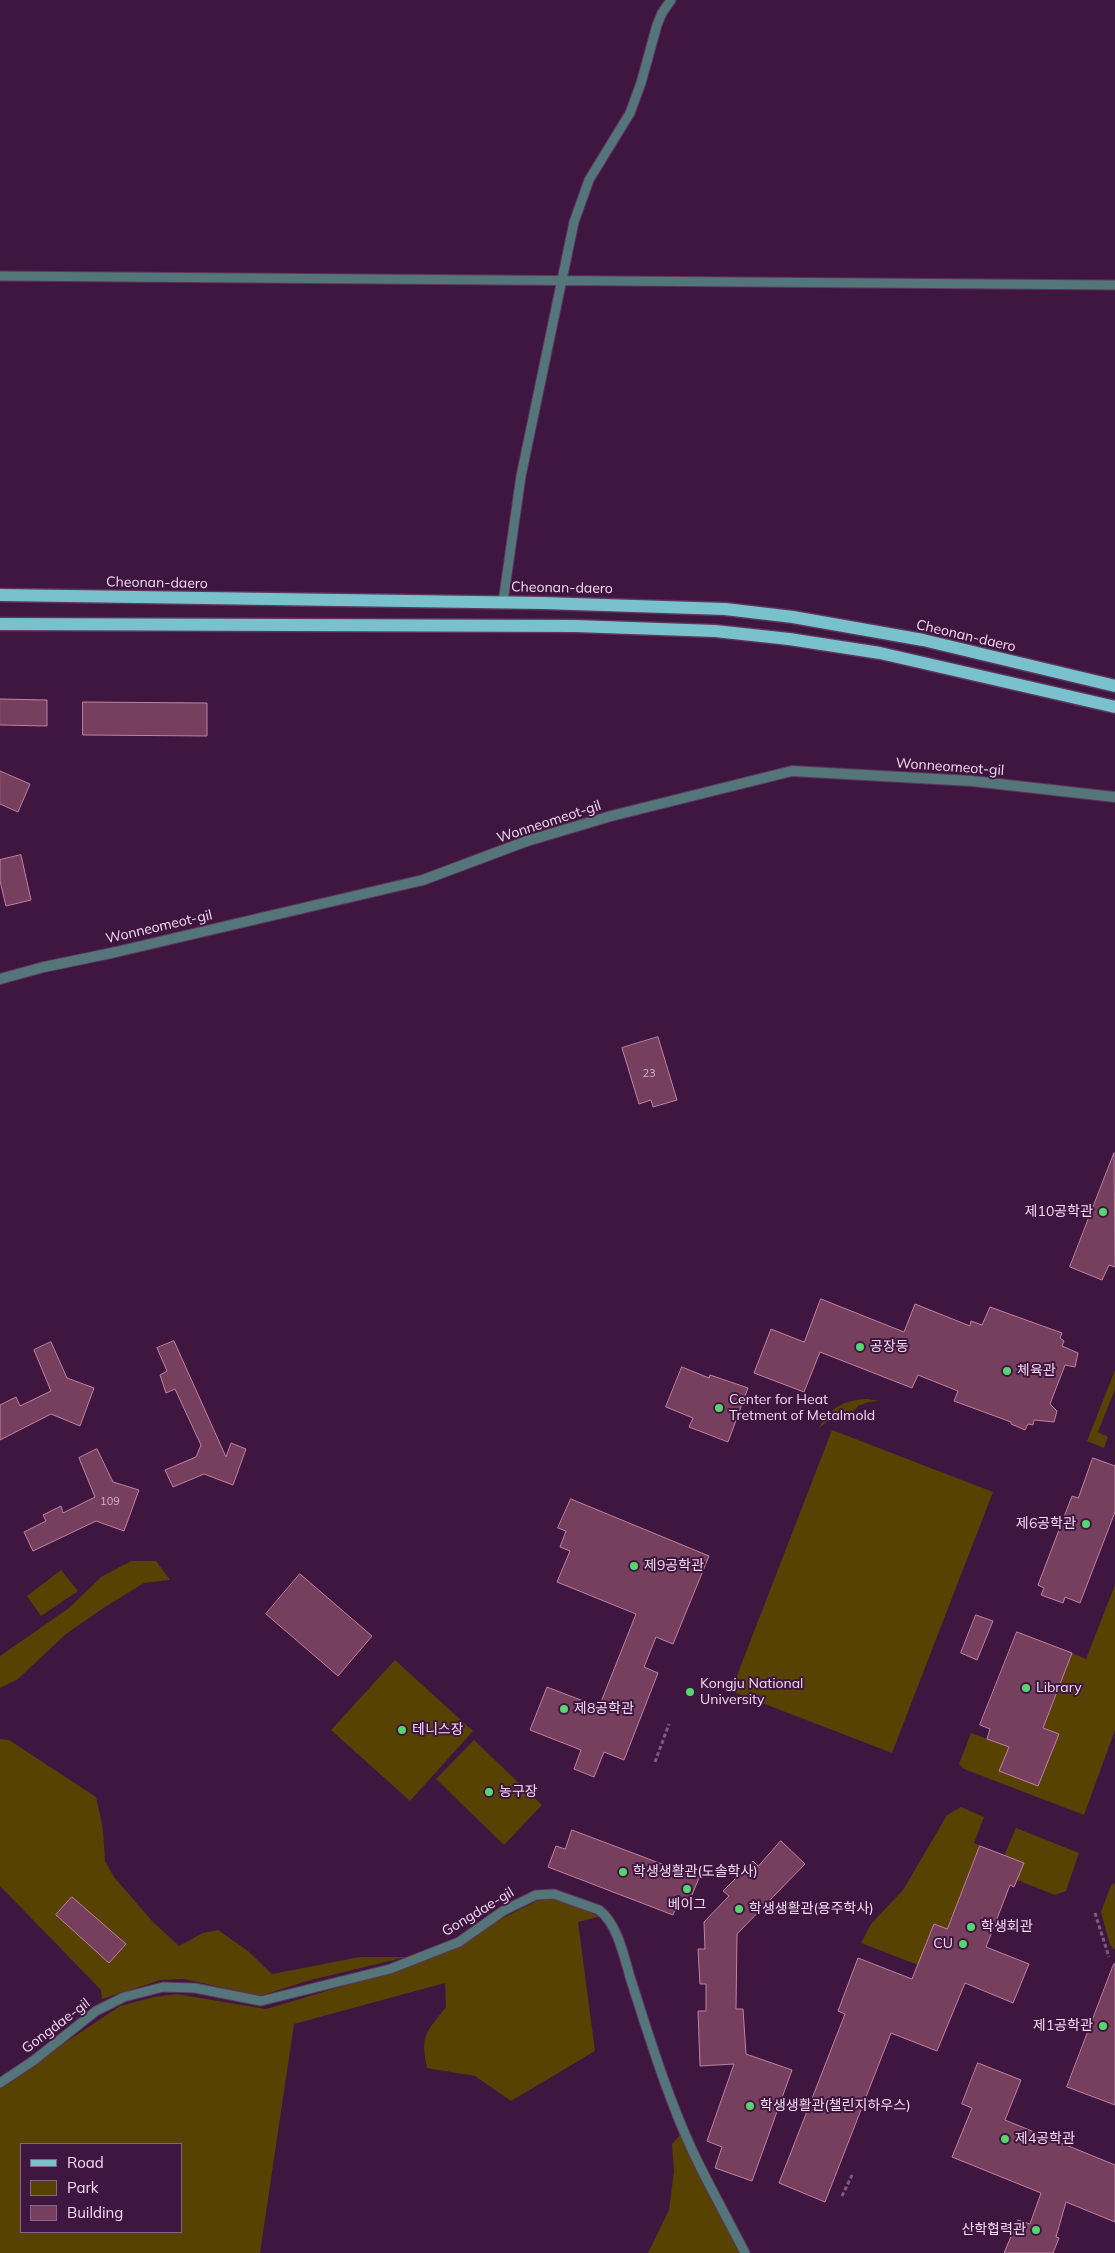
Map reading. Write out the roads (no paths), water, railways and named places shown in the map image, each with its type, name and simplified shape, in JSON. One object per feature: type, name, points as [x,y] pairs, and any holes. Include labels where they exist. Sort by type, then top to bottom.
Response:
[{"type":"main road","name":"Cheonan-daero","points":[[0,595],[503,602],[643,605],[726,610],[793,617],[923,640],[1115,686]]},
{"type":"main road","points":[[0,624],[575,626],[715,631],[789,639],[880,653],[1115,707]]},
{"type":"street","name":"Wonneomeot-gil","points":[[0,980],[44,966],[116,952],[424,880],[527,841],[611,816],[792,771],[972,781],[1115,797]]},
{"type":"lane","points":[[503,602],[520,476],[563,281],[574,222],[582,196],[601,157],[630,113],[641,83],[657,25],[662,13],[671,0]]},
{"type":"lane","points":[[0,276],[1115,285]]},
{"type":"lane","name":"Gongdae-gil","points":[[0,2083],[33,2061],[96,2012],[124,1997],[163,1987],[195,1988],[261,2001],[390,1969],[459,1942],[520,1901],[536,1895],[554,1894],[599,1910],[604,1913],[613,1929],[659,2067],[692,2151],[745,2253]]},
{"type":"place","name":"제10공학관","points":[[1103,1212]]},
{"type":"place","name":"공장동","points":[[860,1347]]},
{"type":"place","name":"체육관","points":[[1007,1371]]},
{"type":"place","name":"Center for Heat Tretment of Metalmold","points":[[719,1408]]},
{"type":"place","name":"제6공학관","points":[[1086,1524]]},
{"type":"place","name":"제9공학관","points":[[634,1566]]},
{"type":"place","name":"Library","points":[[1026,1688]]},
{"type":"place","name":"Kongju National University","points":[[690,1692]]},
{"type":"place","name":"제8공학관","points":[[564,1709]]},
{"type":"place","name":"테니스장","points":[[402,1730]]},
{"type":"place","name":"농구장","points":[[489,1792]]},
{"type":"place","name":"학생생활관(도솔학사)","points":[[623,1872]]},
{"type":"place","name":"베이그","points":[[687,1889]]},
{"type":"place","name":"학생생활관(용주학사)","points":[[739,1909]]},
{"type":"place","name":"학생회관","points":[[971,1927]]},
{"type":"place","name":"CU","points":[[963,1944]]},
{"type":"place","name":"제1공학관","points":[[1103,2026]]},
{"type":"place","name":"학생생활관(챌린지하우스)","points":[[750,2106]]},
{"type":"place","name":"제4공학관","points":[[1005,2139]]},
{"type":"place","name":"산학협력관","points":[[1036,2230]]}]
